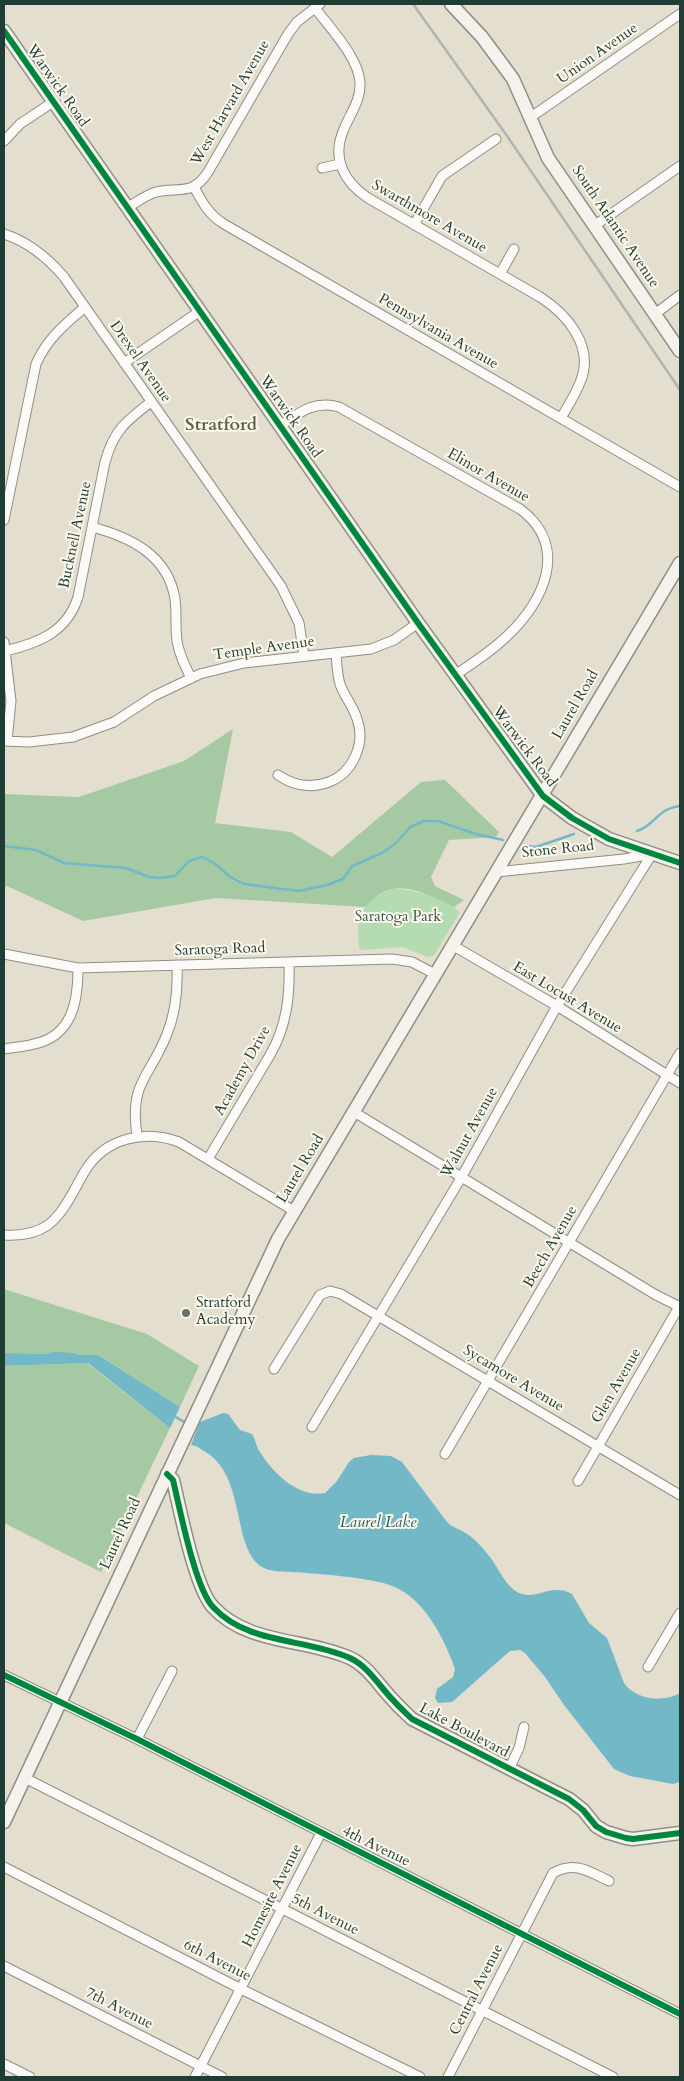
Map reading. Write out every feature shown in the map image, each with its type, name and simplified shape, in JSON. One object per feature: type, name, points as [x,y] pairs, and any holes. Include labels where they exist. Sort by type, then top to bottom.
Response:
[{"type":"street","name":"South Atlantic Avenue","points":[[455,5],[482,37],[513,79],[548,158],[680,351]]},
{"type":"street","name":"Swarthmore Avenue","points":[[318,6],[350,55],[359,77],[358,99],[342,132],[339,144],[340,164],[345,177],[354,188],[557,309],[570,324],[580,341],[584,353],[584,373],[561,418]]},
{"type":"street","name":"West Harvard Avenue","points":[[128,207],[154,193],[194,187],[208,172],[288,34],[297,22],[318,6]]},
{"type":"street","name":"Union Avenue","points":[[531,117],[680,14]]},
{"type":"street","name":"Warwick Road","points":[[4,32],[455,675],[543,796],[562,811]]},
{"type":"street","points":[[4,141],[20,124],[53,102]]},
{"type":"street","points":[[414,224],[442,176],[496,140]]},
{"type":"street","points":[[322,168],[340,164]]},
{"type":"street","points":[[594,226],[680,166]]},
{"type":"street","name":"Pennsylvania Avenue","points":[[194,187],[210,212],[224,224],[680,487]]},
{"type":"street","name":"Drexel Avenue","points":[[4,234],[29,245],[43,254],[64,277],[281,586],[299,623],[304,656]]},
{"type":"street","points":[[500,274],[514,249]]},
{"type":"street","points":[[655,314],[680,295]]},
{"type":"street","points":[[4,520],[36,364],[44,348],[54,335],[85,307]]},
{"type":"street","points":[[124,364],[200,311]]},
{"type":"street","name":"Bucknell Avenue","points":[[4,646],[30,645],[53,634],[67,620],[78,597],[105,462],[111,444],[123,424],[151,402]]},
{"type":"street","name":"Elinor Avenue","points":[[281,425],[302,410],[314,405],[326,404],[339,407],[520,509],[538,527],[546,544],[548,555],[548,571],[543,586],[520,623],[508,636],[455,675]]},
{"type":"street","points":[[92,527],[111,532],[138,544],[150,553],[161,566],[173,590],[178,644],[191,678]]},
{"type":"street","name":"Laurel Road","points":[[5,1814],[25,1778],[278,1239],[680,563]]},
{"type":"street","name":"Temple Avenue","points":[[6,741],[56,740],[90,732],[114,722],[154,696],[191,678],[216,669],[244,663],[336,654],[379,647],[394,640],[418,623]]},
{"type":"street","points":[[4,646],[11,701],[6,741]]},
{"type":"street","points":[[278,775],[290,783],[306,786],[324,784],[342,774],[356,754],[360,732],[357,718],[339,681],[336,654]]},
{"type":"street","points":[[342,774],[348,782]]},
{"type":"street","name":"Stone Road","points":[[562,811],[609,839],[680,863]]},
{"type":"street","name":"Stone Road","points":[[496,872],[624,859],[652,854]]},
{"type":"street","name":"Walnut Avenue","points":[[312,1427],[461,1178],[556,1006],[652,854]]},
{"type":"street","name":"East Locust Avenue","points":[[452,945],[556,1006],[680,1083]]},
{"type":"street","name":"Saratoga Road","points":[[4,954],[78,968],[392,959],[412,962],[435,974]]},
{"type":"street","name":"Academy Drive","points":[[208,1160],[279,1038],[289,996],[289,962]]},
{"type":"street","points":[[137,1136],[135,1113],[138,1089],[169,1029],[176,998],[177,966]]},
{"type":"street","points":[[4,1049],[41,1042],[52,1036],[65,1024],[75,1006],[78,991],[78,968]]},
{"type":"street","name":"Beech Avenue","points":[[445,1454],[680,1053]]},
{"type":"street","points":[[354,1112],[656,1295],[680,1306]]},
{"type":"street","points":[[4,1235],[22,1235],[47,1225],[63,1208],[95,1158],[116,1143],[137,1136],[154,1135],[172,1140],[294,1211]]},
{"type":"street","name":"Sycamore Avenue","points":[[274,1369],[320,1295],[330,1291],[341,1294],[680,1495]]},
{"type":"street","name":"Glen Avenue","points":[[578,1481],[680,1306]]},
{"type":"street","name":"Lake Boulevard","points":[[167,1474],[173,1480],[193,1560],[204,1592],[212,1606],[228,1620],[246,1630],[274,1639],[313,1646],[351,1659],[366,1669],[392,1700],[412,1719],[569,1799],[583,1810],[596,1826],[606,1832],[633,1839],[680,1832]]},
{"type":"street","points":[[648,1667],[680,1613]]},
{"type":"street","points":[[136,1739],[172,1671]]},
{"type":"street","name":"4th Avenue","points":[[4,1675],[136,1739],[680,2014]]},
{"type":"street","points":[[509,1769],[519,1748],[524,1726]]},
{"type":"street","name":"5th Avenue","points":[[25,1778],[613,2077]]},
{"type":"street","name":"Homesite Avenue","points":[[195,2077],[321,1833]]},
{"type":"street","name":"6th Avenue","points":[[4,1867],[241,1989],[420,2077]]},
{"type":"street","name":"Central Avenue","points":[[448,2077],[553,1873],[564,1867],[582,1869],[608,1881]]},
{"type":"street","name":"7th Avenue","points":[[4,1966],[222,2077]]},
{"type":"street","points":[[4,2064],[30,2077]]},
{"type":"green space","points":[[233,729],[215,823],[291,832],[332,857],[421,782],[445,780],[499,832],[496,837],[449,840],[431,877],[435,886],[464,900],[454,907],[418,891],[398,888],[380,894],[365,907],[216,898],[83,921],[7,886],[4,887],[4,794],[79,797],[184,761]]},
{"type":"green space","name":"Saratoga Park","points":[[393,888],[437,898],[460,912],[434,956],[428,957],[403,947],[360,950],[358,928],[363,911],[374,899]]},
{"type":"green space","points":[[4,1289],[147,1334],[199,1366],[180,1407],[98,1355],[4,1353]]},
{"type":"green space","points":[[87,1363],[170,1428],[101,1572],[4,1523],[4,1366]]},
{"type":"water","points":[[4,1353],[98,1355],[180,1407],[170,1428],[88,1363],[4,1366]]},
{"type":"water","name":"Laurel Lake","points":[[223,1413],[228,1414],[240,1430],[252,1434],[265,1460],[279,1476],[305,1492],[325,1493],[337,1481],[349,1462],[354,1458],[371,1455],[391,1456],[402,1462],[447,1522],[470,1536],[482,1547],[512,1588],[528,1595],[551,1590],[565,1591],[572,1594],[589,1623],[607,1638],[624,1683],[629,1689],[643,1696],[658,1699],[680,1693],[680,1782],[673,1784],[630,1776],[614,1769],[564,1705],[545,1677],[525,1653],[520,1650],[510,1651],[452,1702],[438,1703],[435,1698],[437,1689],[453,1677],[455,1669],[446,1646],[433,1623],[417,1602],[407,1594],[397,1588],[366,1579],[278,1571],[262,1567],[252,1558],[246,1544],[227,1477],[218,1462],[204,1451],[191,1445],[200,1422]]},
{"type":"waterway","points":[[637,831],[643,829],[666,810],[680,806]]},
{"type":"waterway","points":[[4,846],[36,850],[64,863],[126,868],[149,877],[158,878],[175,876],[189,861],[202,857],[214,863],[230,877],[244,884],[299,891],[327,885],[343,879],[352,866],[382,853],[395,844],[410,827],[424,821],[438,821],[476,834],[503,840]]},
{"type":"waterway","points":[[528,846],[536,847],[574,834]]},
{"type":"waterway","points":[[50,1354],[76,1355]]},
{"type":"waterway","points":[[174,1416],[186,1423]]},
{"type":"railway","points":[[413,4],[505,133],[680,390]]},
{"type":"cycle path","points":[[4,31],[418,623],[543,796],[572,818],[609,839],[680,863]]},
{"type":"cycle path","points":[[167,1474],[173,1480],[189,1547],[200,1583],[213,1607],[227,1619],[260,1635],[315,1647],[350,1658],[363,1666],[395,1703],[412,1719],[569,1799],[583,1810],[596,1826],[606,1832],[633,1839],[680,1833]]},
{"type":"cycle path","points":[[4,1675],[137,1739],[680,2014]]},
{"type":"place","name":"Stratford Academy","points":[[186,1313]]},
{"type":"district","name":"Stratford","points":[[221,426]]}]
